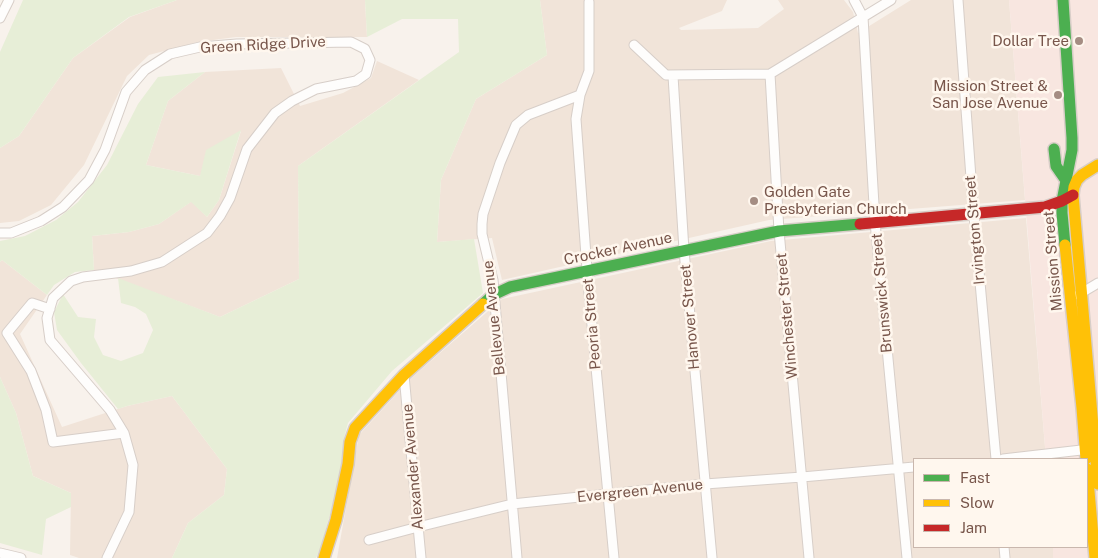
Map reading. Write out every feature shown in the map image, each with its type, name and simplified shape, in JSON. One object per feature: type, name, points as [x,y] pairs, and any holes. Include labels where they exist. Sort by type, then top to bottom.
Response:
[{"type":"street","points":[[0,18],[9,0]]},
{"type":"street","name":"Brunswick Street","points":[[854,0],[863,17],[875,222],[907,558]]},
{"type":"street","points":[[634,45],[666,75],[770,74],[892,0]]},
{"type":"street","name":"Irvington Street","points":[[958,0],[973,213],[996,458]]},
{"type":"street","name":"Mission Street","points":[[1063,0],[1072,150],[1062,201],[1077,296],[1090,404],[1089,452],[1098,484]]},
{"type":"street","name":"Peoria Street","points":[[589,2],[589,71],[580,95],[576,118],[587,271],[614,558]]},
{"type":"street","name":"Green Ridge Drive","points":[[0,233],[11,233],[41,221],[63,207],[89,180],[105,150],[126,92],[145,70],[170,54],[200,47],[237,44],[351,42],[365,49],[370,60],[366,74],[356,81],[316,89],[292,101],[275,113],[247,149],[230,198],[220,216],[206,233],[162,262],[131,271],[83,277],[71,281],[53,298],[50,309]]},
{"type":"street","name":"Winchester Street","points":[[770,74],[779,231],[809,558]]},
{"type":"street","name":"Hanover Street","points":[[673,76],[684,250],[712,558]]},
{"type":"street","name":"Bellevue Avenue","points":[[517,558],[492,280],[482,234],[483,214],[506,148],[516,126],[528,115],[580,95]]},
{"type":"street","points":[[1072,138],[1076,168],[1078,173],[1082,175]]},
{"type":"street","points":[[1054,149],[1056,166],[1065,179]]},
{"type":"street","points":[[1073,194],[1077,180],[1098,165]]},
{"type":"street","name":"Crocker Avenue","points":[[326,556],[344,486],[352,435],[358,424],[404,375],[493,295],[510,288],[779,231],[1045,207],[1062,201],[1073,194]]},
{"type":"street","name":"Mission Street","points":[[1073,194],[1077,296]]},
{"type":"street","points":[[1077,296],[1098,283]]},
{"type":"street","points":[[107,558],[129,512],[132,491],[133,465],[124,433],[110,410],[50,340],[47,318],[50,309],[32,303],[7,333],[31,371],[46,410],[53,442],[124,433]]},
{"type":"street","name":"Alexander Avenue","points":[[404,375],[421,558]]},
{"type":"street","points":[[1015,458],[1089,452]]},
{"type":"street","name":"Evergreen Avenue","points":[[369,540],[512,504],[705,484],[913,467]]},
{"type":"street","points":[[1088,474],[1094,505],[1095,558]]},
{"type":"street","points":[[0,553],[21,558]]},
{"type":"shaded area","points":[[177,0],[365,0],[367,37],[236,37],[198,42],[149,55],[127,76],[84,165],[51,205],[19,221],[0,223],[0,148],[19,136],[73,58],[130,17]]},
{"type":"shaded area","points":[[540,0],[727,0],[722,11],[679,28],[681,30],[758,28],[784,9],[778,0],[844,0],[853,12],[858,33],[911,0],[1009,0],[1025,200],[769,220],[502,280],[492,238],[437,242],[441,180],[476,99],[547,55]]},
{"type":"shaded area","points":[[1009,0],[1098,0],[1098,558],[1053,558],[1053,548],[1088,548],[1088,458],[1046,458]]},
{"type":"shaded area","points":[[377,61],[419,80],[298,166],[299,279],[220,317],[94,270],[92,236],[129,232],[159,224],[192,201],[207,217],[219,200],[241,131],[200,176],[146,165],[168,101],[205,72],[281,68],[300,106],[343,93],[371,78]]},
{"type":"shaded area","points":[[1026,218],[1046,458],[913,458],[913,548],[1053,548],[1053,558],[337,558],[359,435],[410,379],[502,299],[771,241]]},
{"type":"shaded area","points":[[2,260],[47,295],[20,334],[62,427],[127,406],[172,396],[227,469],[224,495],[188,523],[172,558],[79,558],[70,555],[71,493],[33,476],[16,413],[0,377],[0,262]]},
{"type":"green space","points":[[23,0],[177,0],[129,17],[73,58],[19,136],[0,148],[0,52]]},
{"type":"green space","points":[[365,0],[540,0],[547,55],[476,99],[441,180],[437,242],[474,239],[483,293],[392,371],[348,423],[344,438],[339,482],[321,547],[316,558],[172,558],[188,523],[224,495],[227,469],[172,396],[118,409],[57,330],[54,312],[63,294],[78,317],[96,319],[94,337],[103,355],[121,361],[143,353],[153,330],[146,314],[135,307],[121,303],[118,278],[220,317],[299,279],[298,166],[459,52],[458,19],[402,19],[367,37]]},
{"type":"green space","points":[[205,72],[168,101],[146,165],[200,176],[206,150],[241,130],[219,200],[207,217],[191,202],[159,224],[129,232],[92,236],[94,270],[75,272],[54,285],[47,295],[2,260],[0,262],[0,241],[25,236],[56,220],[78,202],[107,165],[138,104],[158,77]]},
{"type":"green space","points":[[0,377],[16,413],[33,476],[71,493],[71,507],[46,519],[42,555],[0,543]]},
{"type":"traffic: fast","points":[[1063,0],[1072,138],[1072,150],[1062,201],[1065,245]]},
{"type":"traffic: fast","points":[[1054,149],[1056,166],[1065,179]]},
{"type":"traffic: fast","points":[[483,304],[493,295],[510,287],[779,231],[860,224]]},
{"type":"traffic: slow","points":[[1098,165],[1077,180],[1073,195],[1098,484]]},
{"type":"traffic: slow","points":[[1065,245],[1086,458]]},
{"type":"traffic: slow","points":[[324,558],[336,520],[348,464],[350,442],[355,428],[404,375],[483,304]]},
{"type":"traffic: slow","points":[[1088,480],[1095,558]]},
{"type":"traffic: jam","points":[[860,224],[1045,207],[1073,195]]},
{"type":"place","name":"Dollar Tree","points":[[1079,41]]},
{"type":"place","name":"Mission Street & San Jose Avenue","points":[[1058,95]]},
{"type":"place","name":"Golden Gate Presbyterian Church","points":[[754,201]]}]
